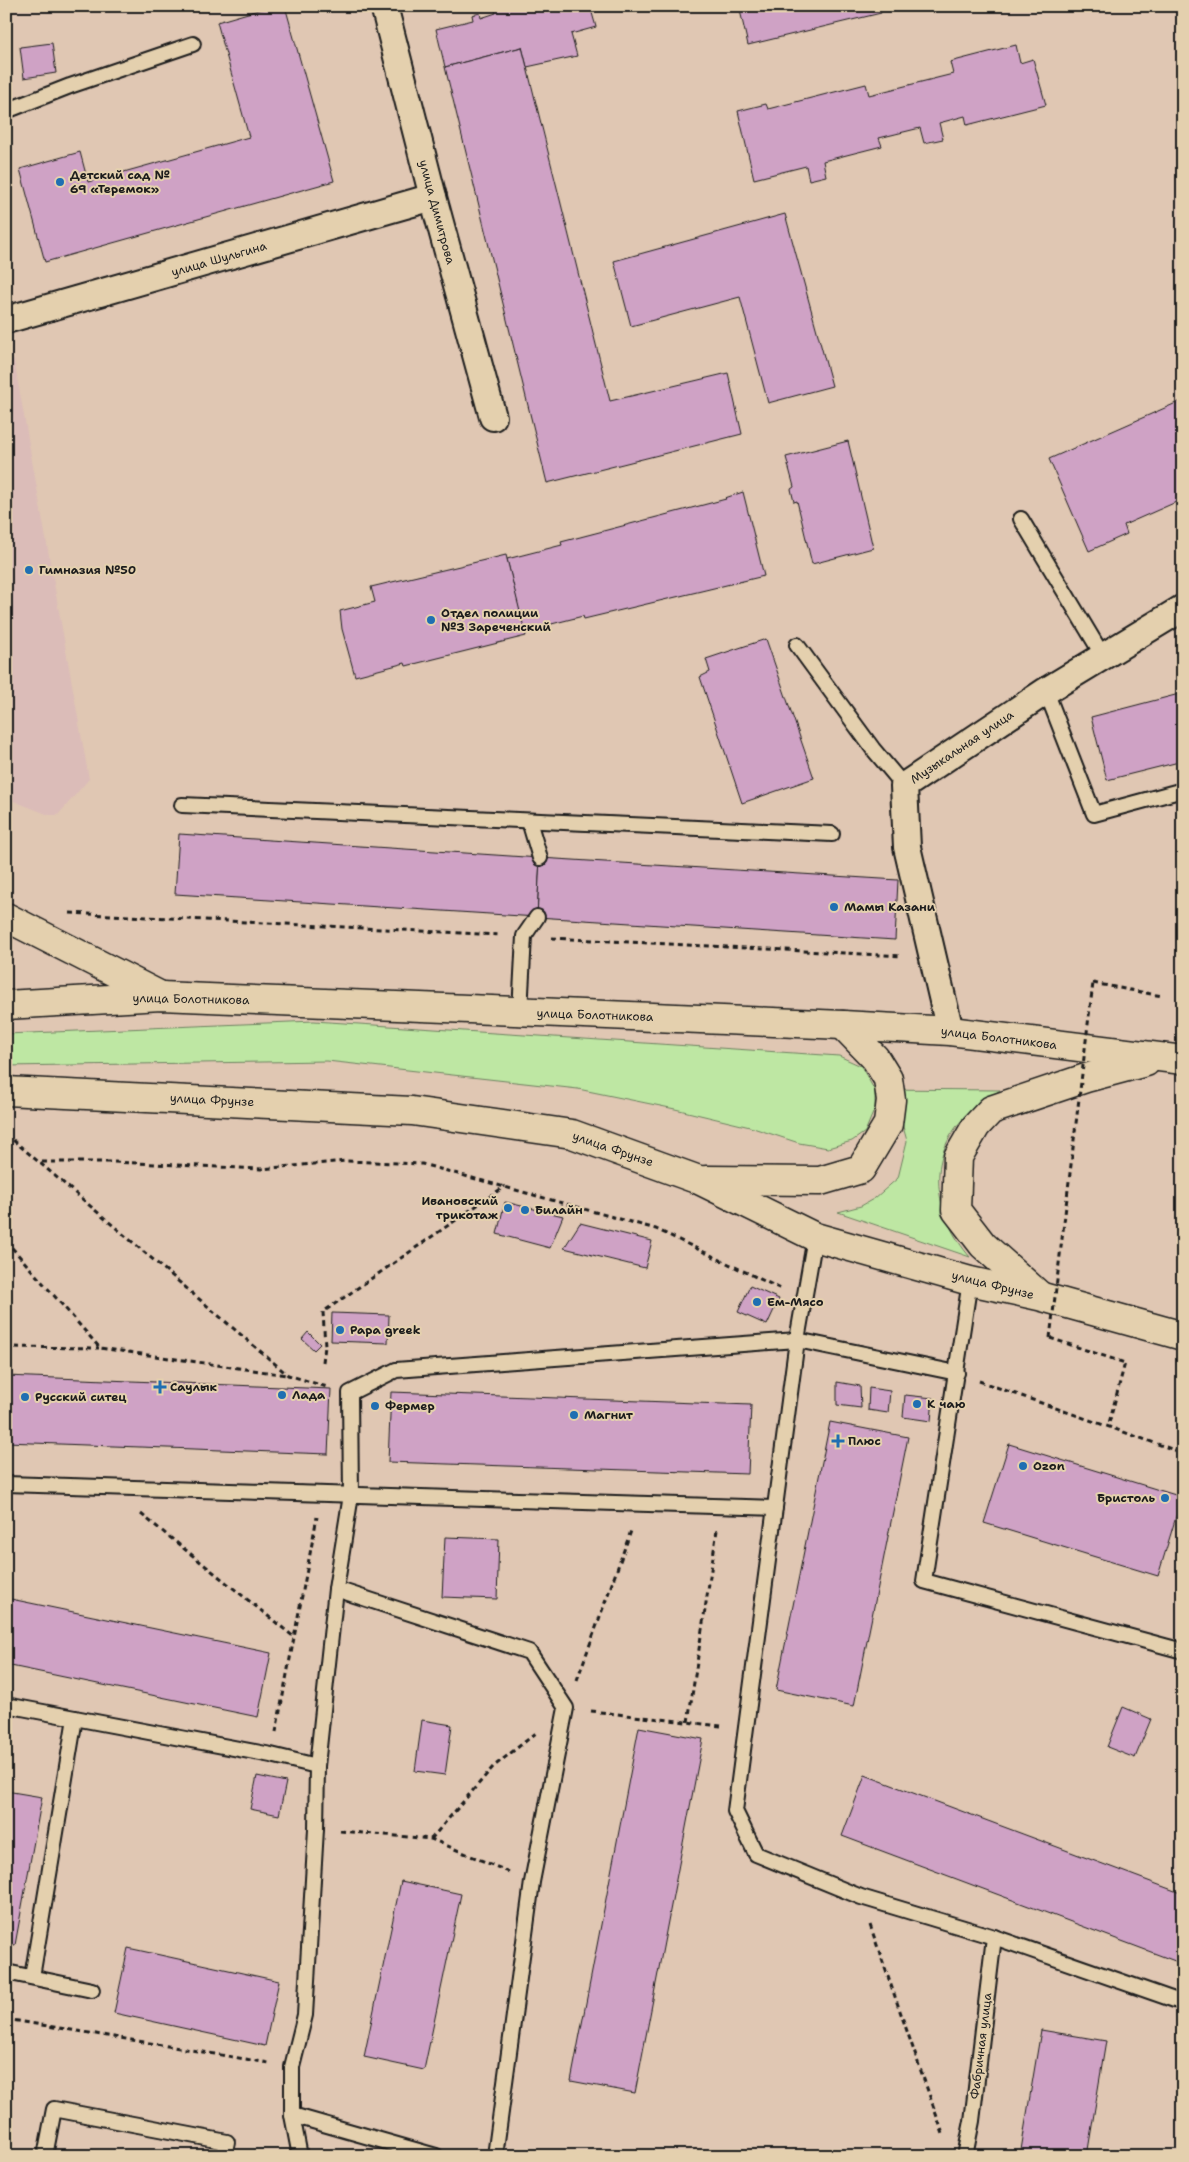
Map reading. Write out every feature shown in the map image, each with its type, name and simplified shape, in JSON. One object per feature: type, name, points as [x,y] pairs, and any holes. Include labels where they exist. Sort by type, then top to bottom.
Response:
[{"type":"main road","points":[[6,917],[161,996]]},
{"type":"main road","name":"улица Болотникова","points":[[6,1006],[161,996],[843,1026],[950,1031],[1171,1059]]},
{"type":"main road","points":[[699,1180],[820,1181],[861,1169],[888,1124],[891,1100],[888,1079],[875,1058],[843,1026]]},
{"type":"main road","points":[[1040,1296],[983,1245],[956,1210],[958,1157],[976,1126],[991,1110],[1086,1078],[1171,1059]]},
{"type":"main road","name":"улица Фрунзе","points":[[9,1093],[412,1111],[572,1134],[699,1180],[815,1236],[970,1281],[1040,1296],[1183,1336]]},
{"type":"street","name":"улица Димитрова","points":[[384,6],[433,197],[493,417]]},
{"type":"street","name":"улица Шульгина","points":[[6,320],[433,197]]},
{"type":"street","name":"Музыкальная улица","points":[[950,1031],[907,847],[904,786],[1046,691],[1183,608]]},
{"type":"lane","points":[[6,111],[70,86],[194,44]]},
{"type":"lane","points":[[1021,519],[1103,656]]},
{"type":"lane","points":[[797,645],[873,749],[904,786]]},
{"type":"lane","points":[[1046,691],[1094,814],[1183,790]]},
{"type":"lane","points":[[182,805],[832,834]]},
{"type":"lane","points":[[529,820],[540,858]]},
{"type":"lane","points":[[520,1012],[524,936],[537,917]]},
{"type":"lane","points":[[815,1236],[797,1340],[735,1811],[756,1854],[861,1897],[994,1937],[1183,2003]]},
{"type":"lane","points":[[970,1281],[924,1580],[1183,1652]]},
{"type":"lane","points":[[300,2156],[292,2116],[292,2067],[305,2014],[318,1766],[336,1589],[351,1495],[350,1393],[396,1370],[797,1340],[957,1373]]},
{"type":"lane","points":[[6,1484],[775,1508]]},
{"type":"lane","points":[[336,1589],[528,1652],[566,1708],[532,1882],[494,2156]]},
{"type":"lane","points":[[6,1705],[272,1755],[318,1766]]},
{"type":"lane","points":[[32,1977],[75,1718]]},
{"type":"lane","name":"Фабричная улица","points":[[965,2156],[972,2121],[994,1937]]},
{"type":"lane","points":[[6,1972],[92,1990]]},
{"type":"lane","points":[[45,2156],[54,2108],[227,2142],[224,2156]]},
{"type":"lane","points":[[292,2116],[436,2156]]},
{"type":"path","points":[[66,913],[933,958]]},
{"type":"path","points":[[1108,1427],[1125,1363],[1050,1338],[1093,983],[1162,996]]},
{"type":"path","points":[[13,1140],[42,1162],[288,1375]]},
{"type":"path","points":[[42,1162],[114,1162],[261,1169],[346,1161],[422,1164],[656,1229],[804,1300]]},
{"type":"path","points":[[323,1362],[325,1346],[323,1312],[506,1186]]},
{"type":"path","points":[[6,1241],[100,1348]]},
{"type":"path","points":[[6,1347],[100,1348],[288,1375],[350,1393]]},
{"type":"path","points":[[957,1373],[1183,1453]]},
{"type":"path","points":[[107,1487],[294,1638]]},
{"type":"path","points":[[272,1755],[321,1494]]},
{"type":"path","points":[[566,1708],[641,1504]]},
{"type":"path","points":[[688,1722],[720,1507]]},
{"type":"path","points":[[316,1829],[431,1839],[532,1882]]},
{"type":"path","points":[[861,1897],[944,2137]]},
{"type":"path","points":[[6,2019],[292,2067]]},
{"type":"shaded area","name":"Гимназия №50","points":[[14,360],[89,779],[58,815],[49,815],[6,798],[6,362]]},
{"type":"green space","points":[[314,1021],[839,1056],[861,1066],[875,1091],[875,1108],[865,1132],[852,1141],[828,1148],[799,1143],[750,1127],[675,1109],[578,1089],[327,1061],[6,1066],[6,1034]]},
{"type":"green space","points":[[880,1089],[1000,1090],[961,1121],[950,1137],[942,1154],[939,1190],[943,1207],[949,1225],[970,1257],[838,1212],[861,1206],[875,1198],[898,1178],[907,1141],[902,1123]]},
{"type":"building","points":[[272,6],[285,6],[334,181],[45,262],[20,169],[80,152],[88,182],[249,137],[217,22]]},
{"type":"building","points":[[494,6],[590,6],[596,27],[571,34],[577,56],[527,67],[522,47],[445,67],[436,29],[473,20],[472,15],[480,13],[481,18],[496,13]]},
{"type":"building","points":[[739,6],[880,6],[881,13],[748,45]]},
{"type":"building","points":[[52,43],[56,73],[24,78],[20,47]]},
{"type":"building","points":[[1016,45],[1020,63],[1033,59],[1046,105],[967,125],[965,116],[939,123],[943,139],[924,143],[920,128],[879,138],[882,146],[823,161],[826,176],[809,180],[806,166],[754,179],[738,111],[766,104],[768,109],[866,84],[869,95],[953,74],[950,62]]},
{"type":"building","points":[[522,47],[610,401],[728,373],[742,434],[547,483],[445,67]]},
{"type":"building","points":[[785,214],[832,386],[768,403],[740,297],[631,326],[614,261]]},
{"type":"building","points":[[1183,400],[1183,499],[1124,525],[1127,534],[1089,551],[1049,459]]},
{"type":"building","points":[[848,441],[873,548],[812,564],[797,501],[794,502],[791,489],[794,487],[786,457]]},
{"type":"building","points":[[743,492],[764,576],[584,619],[583,616],[524,631],[507,559],[562,545],[561,542],[726,499]]},
{"type":"building","name":"Отдел полиции №3 Зареченский","points":[[506,555],[526,636],[406,666],[405,663],[355,676],[342,629],[340,611],[375,602],[371,587]]},
{"type":"building","points":[[766,639],[814,778],[742,803],[700,677],[710,672],[706,659]]},
{"type":"building","points":[[1183,693],[1183,761],[1107,780],[1091,717]]},
{"type":"building","points":[[179,834],[540,858],[537,917],[175,894]]},
{"type":"building","points":[[540,858],[898,880],[895,940],[537,917]]},
{"type":"building","points":[[505,1202],[563,1216],[550,1248],[497,1234]]},
{"type":"building","points":[[580,1223],[652,1241],[645,1268],[564,1248]]},
{"type":"building","points":[[750,1286],[779,1299],[767,1325],[738,1312]]},
{"type":"building","points":[[332,1313],[389,1315],[388,1343],[331,1341]]},
{"type":"building","points":[[308,1332],[320,1344],[314,1350],[302,1339]]},
{"type":"building","points":[[6,1376],[331,1389],[328,1454],[6,1442]]},
{"type":"building","points":[[837,1382],[860,1386],[861,1408],[837,1405]]},
{"type":"building","points":[[869,1388],[890,1391],[888,1413],[868,1410]]},
{"type":"building","points":[[391,1392],[751,1405],[748,1474],[388,1462]]},
{"type":"building","points":[[905,1395],[933,1398],[931,1421],[903,1417]]},
{"type":"building","points":[[830,1422],[908,1437],[854,1706],[776,1690]]},
{"type":"building","points":[[1009,1444],[1182,1497],[1158,1576],[984,1523]]},
{"type":"building","points":[[445,1537],[499,1539],[497,1599],[442,1597]]},
{"type":"building","points":[[6,1598],[271,1653],[258,1717],[6,1665]]},
{"type":"building","points":[[1123,1707],[1151,1719],[1135,1758],[1107,1747]]},
{"type":"building","points":[[422,1720],[452,1725],[445,1775],[415,1771]]},
{"type":"building","points":[[639,1727],[703,1739],[635,2093],[571,2081]]},
{"type":"building","points":[[865,1775],[1183,1894],[1183,1964],[842,1836]]},
{"type":"building","points":[[257,1776],[286,1782],[279,1815],[250,1809]]},
{"type":"building","points":[[6,1791],[42,1797],[15,1945],[6,1944]]},
{"type":"building","points":[[401,1881],[461,1894],[424,2070],[364,2057]]},
{"type":"building","points":[[128,1948],[279,1981],[265,2046],[114,2013]]},
{"type":"building","points":[[1041,2030],[1106,2041],[1087,2156],[1020,2156]]},
{"type":"building","points":[[90,2150],[121,2156],[89,2156]]},
{"type":"place","name":"Детский сад № 69 «Теремок»","points":[[60,182]]},
{"type":"place","name":"Гимназия №50","points":[[29,570]]},
{"type":"place","name":"Отдел полиции №3 Зареченский","points":[[431,620]]},
{"type":"place","name":"Мамы Казани","points":[[834,907]]},
{"type":"place","name":"Ивановский трикотаж","points":[[508,1208]]},
{"type":"place","name":"Билайн","points":[[525,1210]]},
{"type":"place","name":"Ем-Мясо","points":[[757,1302]]},
{"type":"place","name":"Papa greek","points":[[340,1330]]},
{"type":"place","name":"Саулык","points":[[160,1387]]},
{"type":"place","name":"Лада","points":[[282,1395]]},
{"type":"place","name":"Русский ситец","points":[[25,1397]]},
{"type":"place","name":"К чаю","points":[[917,1404]]},
{"type":"place","name":"Фермер","points":[[375,1406]]},
{"type":"place","name":"Магнит","points":[[574,1415]]},
{"type":"place","name":"Плюс","points":[[838,1441]]},
{"type":"place","name":"Ozon","points":[[1023,1466]]},
{"type":"place","name":"Бристоль","points":[[1165,1498]]}]
